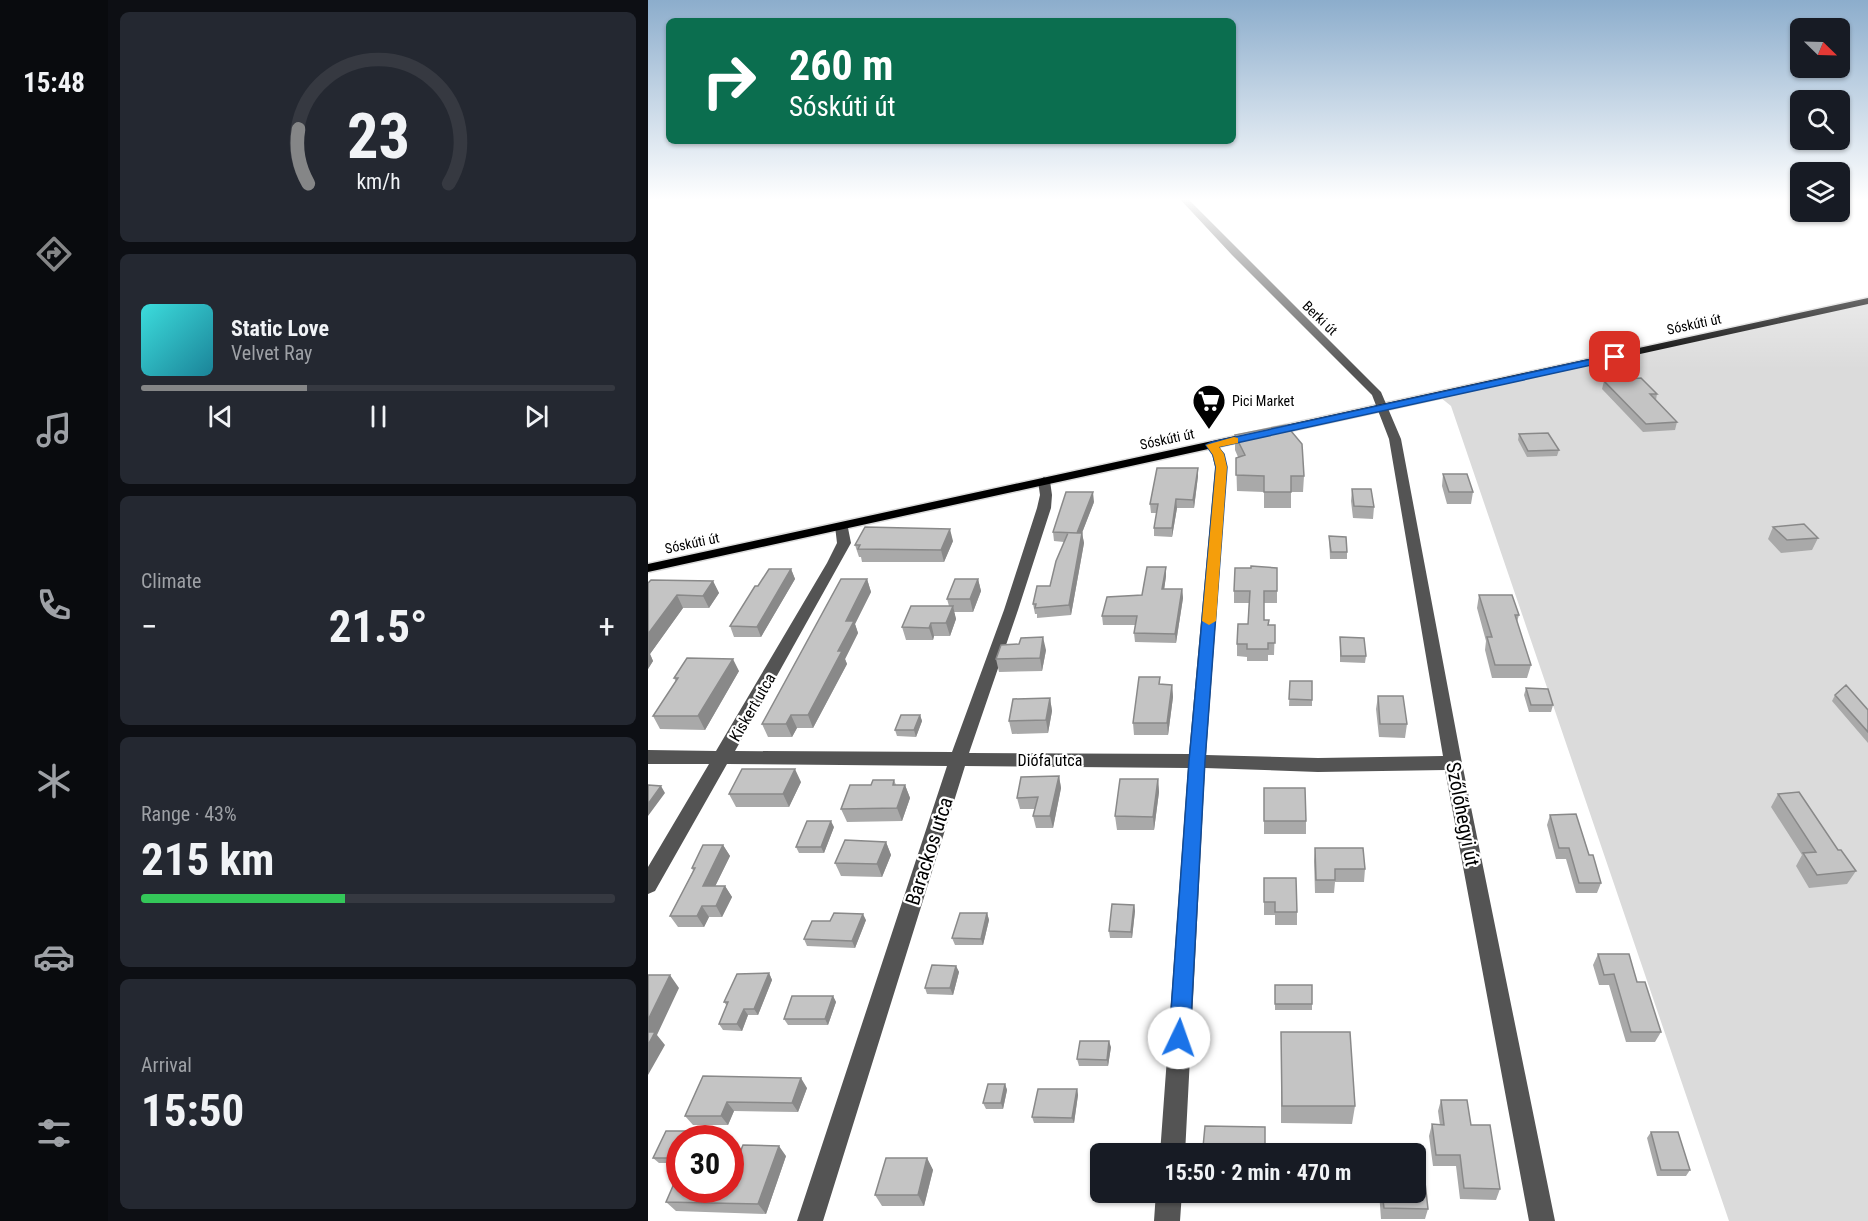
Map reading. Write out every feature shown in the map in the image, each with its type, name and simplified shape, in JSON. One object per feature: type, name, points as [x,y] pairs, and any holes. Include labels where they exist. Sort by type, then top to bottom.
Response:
[{"type":"main road","name":"Sóskúti út","points":[[648,568],[1868,301]]},
{"type":"street","name":"Berki út","points":[[1237,255],[1355,371],[1377,394],[1384,407]]},
{"type":"street","name":"Szőlőhegyi út","points":[[1384,407],[1395,439],[1453,763],[1542,1221]]},
{"type":"street","points":[[1173,1143],[1197,761],[1221,467],[1218,454],[1212,445]]},
{"type":"street","name":"Barackos utca","points":[[810,1221],[958,759],[1011,610],[1044,508],[1046,495],[1044,482]]},
{"type":"street","name":"Kiskert utca","points":[[648,885],[834,563],[844,543],[842,526]]},
{"type":"street","name":"Diófa utca","points":[[648,757],[1197,761],[1318,765],[1453,763]]},
{"type":"street","points":[[1167,1221],[1168,1203]]},
{"type":"shaded area","points":[[1868,298],[1868,1221],[1729,1221],[1451,406],[1435,393]]},
{"type":"building","points":[[1641,378],[1657,394],[1650,394],[1677,422],[1646,424],[1604,381]]},
{"type":"building","points":[[1286,425],[1302,444],[1304,476],[1291,476],[1291,492],[1264,492],[1264,476],[1236,475],[1236,458],[1245,455],[1235,435]]},
{"type":"building","points":[[1548,433],[1559,450],[1528,451],[1519,434]]},
{"type":"building","points":[[1157,468],[1198,468],[1193,500],[1176,499],[1172,528],[1154,528],[1158,504],[1150,504]]},
{"type":"building","points":[[1443,474],[1467,474],[1473,492],[1449,492]]},
{"type":"building","points":[[1352,489],[1371,489],[1374,507],[1354,506]]},
{"type":"building","points":[[1066,492],[1093,492],[1077,533],[1053,532]]},
{"type":"building","points":[[1804,524],[1818,538],[1787,540],[1773,527]]},
{"type":"building","points":[[865,527],[950,529],[941,550],[858,549],[860,545],[855,545]]},
{"type":"building","points":[[1068,533],[1082,533],[1069,605],[1035,608],[1036,604],[1033,604],[1037,586],[1050,586],[1056,561]]},
{"type":"building","points":[[1329,536],[1346,537],[1347,552],[1331,552]]},
{"type":"building","points":[[1251,566],[1277,568],[1277,591],[1264,591],[1264,620],[1269,620],[1268,625],[1275,625],[1275,643],[1268,643],[1268,649],[1247,649],[1247,644],[1237,644],[1238,624],[1248,624],[1250,591],[1234,591],[1235,568],[1251,568]]},
{"type":"building","points":[[1147,567],[1166,567],[1162,589],[1182,589],[1175,634],[1134,633],[1137,616],[1102,616],[1107,597],[1142,595]]},
{"type":"building","points":[[769,569],[791,569],[757,627],[730,626],[755,586],[758,586]]},
{"type":"building","points":[[841,579],[867,579],[846,621],[854,621],[838,651],[842,651],[808,715],[791,715],[786,724],[762,724]]},
{"type":"building","points":[[955,579],[978,579],[970,599],[947,599]]},
{"type":"building","points":[[651,580],[713,581],[703,596],[677,595],[648,634],[648,583]]},
{"type":"building","points":[[1479,595],[1512,595],[1519,615],[1515,615],[1531,665],[1495,665],[1487,637],[1492,637]]},
{"type":"building","points":[[911,606],[953,606],[946,623],[931,623],[929,628],[902,627]]},
{"type":"building","points":[[1043,637],[1040,658],[996,659],[1001,645],[1019,644],[1021,638]]},
{"type":"building","points":[[1340,637],[1364,638],[1366,656],[1341,656]]},
{"type":"building","points":[[687,658],[733,659],[698,716],[653,716],[678,678],[674,678]]},
{"type":"building","points":[[1139,677],[1160,677],[1159,684],[1172,685],[1167,723],[1133,723]]},
{"type":"building","points":[[1290,681],[1312,681],[1312,700],[1289,699]]},
{"type":"building","points":[[1846,685],[1868,710],[1868,732],[1835,695]]},
{"type":"building","points":[[1526,688],[1548,689],[1553,705],[1531,705]]},
{"type":"building","points":[[1378,696],[1403,696],[1407,724],[1380,724]]},
{"type":"building","points":[[1050,698],[1046,720],[1009,721],[1013,699]]},
{"type":"building","points":[[901,715],[920,715],[914,730],[895,730]]},
{"type":"building","points":[[742,769],[795,769],[783,794],[729,794]]},
{"type":"building","points":[[1059,776],[1050,816],[1033,816],[1038,797],[1017,798],[1021,777]]},
{"type":"building","points":[[1120,779],[1158,779],[1153,817],[1115,816]]},
{"type":"building","points":[[873,780],[894,780],[893,785],[905,785],[897,808],[841,809],[850,785],[871,785]]},
{"type":"building","points":[[648,785],[661,786],[648,804]]},
{"type":"building","points":[[1264,788],[1305,788],[1306,821],[1264,821]]},
{"type":"building","points":[[1799,792],[1838,850],[1841,850],[1856,871],[1817,875],[1803,853],[1816,852],[1778,794]]},
{"type":"building","points":[[1576,814],[1589,855],[1593,855],[1601,883],[1579,883],[1569,848],[1559,848],[1550,815]]},
{"type":"building","points":[[807,821],[831,821],[821,847],[796,847]]},
{"type":"building","points":[[845,840],[886,842],[877,864],[835,863]]},
{"type":"building","points":[[703,845],[723,845],[703,886],[725,886],[716,906],[702,906],[697,916],[670,916],[695,868],[692,868]]},
{"type":"building","points":[[1315,848],[1363,848],[1365,869],[1335,869],[1335,880],[1316,880]]},
{"type":"building","points":[[1264,878],[1296,878],[1297,912],[1275,912],[1275,902],[1264,902]]},
{"type":"building","points":[[1112,904],[1134,905],[1131,932],[1109,931]]},
{"type":"building","points":[[834,913],[863,914],[852,941],[804,939],[812,921],[830,921]]},
{"type":"building","points":[[960,913],[987,913],[981,939],[952,938]]},
{"type":"building","points":[[1598,954],[1629,954],[1637,982],[1645,982],[1661,1032],[1631,1032],[1614,974],[1604,975]]},
{"type":"building","points":[[932,965],[956,966],[950,988],[925,988]]},
{"type":"building","points":[[769,973],[754,1009],[744,1009],[737,1024],[719,1024],[728,1002],[724,1002],[737,974]]},
{"type":"building","points":[[648,975],[670,975],[648,1020]]},
{"type":"building","points":[[1275,985],[1312,985],[1312,1004],[1275,1004]]},
{"type":"building","points":[[792,996],[833,996],[825,1019],[784,1019]]},
{"type":"building","points":[[648,1032],[655,1032],[648,1045]]},
{"type":"building","points":[[1281,1032],[1350,1032],[1355,1106],[1282,1106]]},
{"type":"building","points":[[1080,1041],[1109,1041],[1107,1060],[1077,1059]]},
{"type":"building","points":[[703,1076],[801,1078],[792,1103],[727,1102],[721,1116],[685,1116]]},
{"type":"building","points":[[988,1084],[1005,1084],[1001,1103],[983,1103]]},
{"type":"building","points":[[1038,1089],[1077,1089],[1072,1118],[1032,1117]]},
{"type":"building","points":[[1441,1100],[1467,1100],[1471,1125],[1490,1125],[1500,1189],[1464,1188],[1460,1155],[1436,1155],[1432,1124],[1444,1125]]},
{"type":"building","points":[[1205,1126],[1265,1127],[1265,1143],[1203,1143]]},
{"type":"building","points":[[666,1131],[666,1158],[653,1158]]},
{"type":"building","points":[[1651,1132],[1678,1132],[1690,1170],[1661,1170]]},
{"type":"building","points":[[744,1145],[779,1146],[758,1204],[712,1203],[744,1203]]},
{"type":"building","points":[[886,1158],[927,1158],[918,1195],[875,1195]]},
{"type":"building","points":[[1426,1191],[1428,1209],[1384,1208],[1383,1203],[1426,1203]]},
{"type":"slow traffic","points":[[1209,621],[1221,467],[1221,460],[1212,445],[1234,440]]},
{"type":"place","name":"Pici Market","points":[[1209,430]]},
{"type":"route","points":[[1179,1038],[1197,761],[1221,467],[1221,460],[1212,445],[1615,357]]}]
